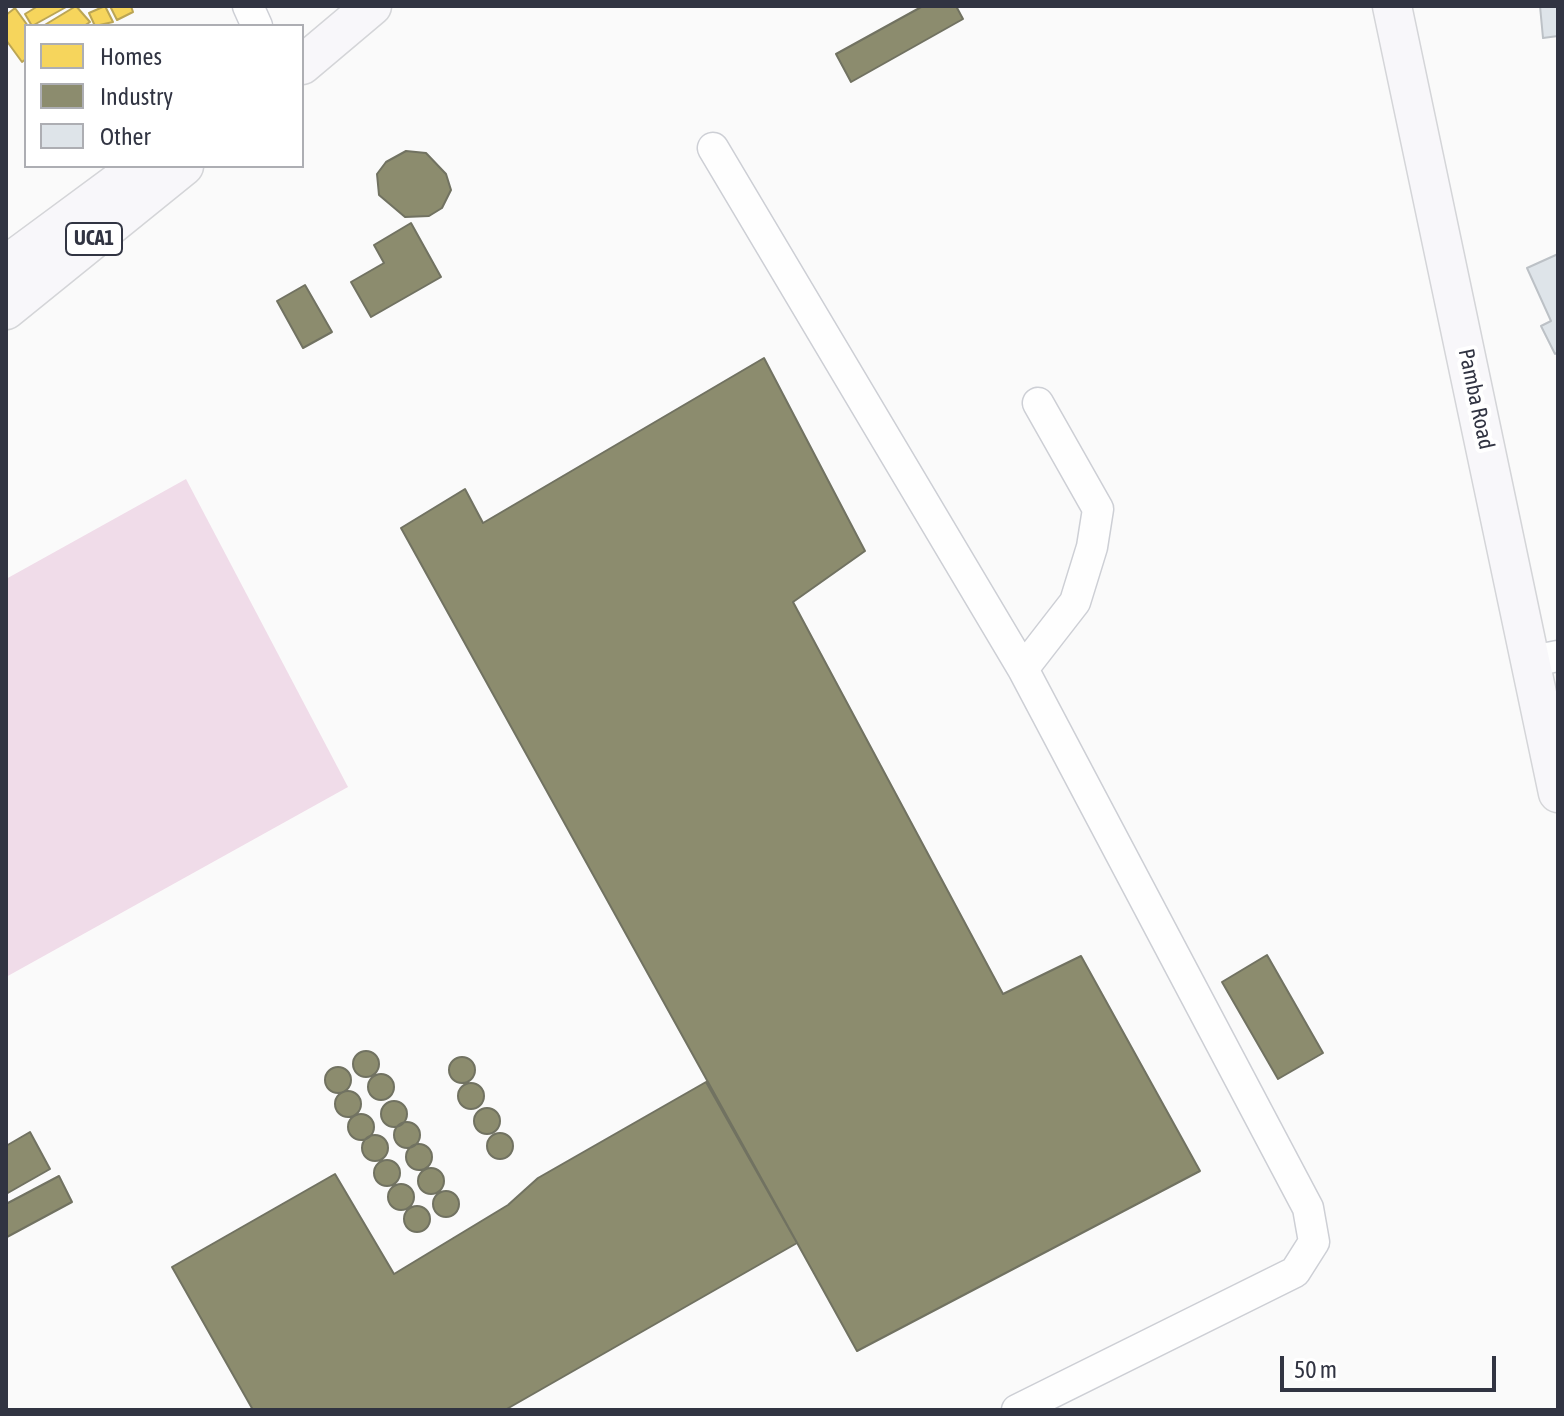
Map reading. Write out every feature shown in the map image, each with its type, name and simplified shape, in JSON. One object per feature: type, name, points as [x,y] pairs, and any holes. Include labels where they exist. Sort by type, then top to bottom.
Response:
[{"type":"main road","points":[[304,63],[372,6]]},
{"type":"main road","name":"Pamba Road","points":[[1392,6],[1545,659],[1558,793]]},
{"type":"main road","name":"UCA1","points":[[6,265],[137,168]]},
{"type":"main road","name":"UCA1","points":[[6,310],[182,168]]},
{"type":"street","points":[[713,148],[1023,669],[1308,1208],[1314,1242],[1295,1272],[1017,1410]]},
{"type":"street","points":[[1023,669],[1075,602],[1092,547],[1098,509],[1038,403]]},
{"type":"shaded area","points":[[186,479],[348,787],[6,977],[6,579]]},
{"type":"building: Homes","points":[[38,6],[68,6],[36,24],[31,24],[25,14]]},
{"type":"building: Homes","points":[[76,6],[90,22],[87,24],[46,24]]},
{"type":"building: Homes","points":[[105,6],[113,22],[94,24],[89,13]]},
{"type":"building: Homes","points":[[110,6],[131,6],[133,12],[117,20]]},
{"type":"building: Homes","points":[[15,8],[27,24],[24,24],[22,62],[6,40],[6,15]]},
{"type":"building: Industry","points":[[923,6],[956,6],[963,19],[851,82],[836,54]]},
{"type":"building: Industry","points":[[406,151],[426,153],[446,174],[451,190],[442,208],[429,216],[405,217],[379,195],[377,174],[386,162]]},
{"type":"building: Industry","points":[[411,223],[441,277],[371,317],[351,282],[384,263],[374,245]]},
{"type":"building: Industry","points":[[305,285],[332,332],[303,348],[277,301]]},
{"type":"building: Industry","points":[[764,358],[865,551],[793,602],[1003,994],[1081,956],[1200,1171],[857,1351],[401,528],[465,489],[483,523]]},
{"type":"building: Industry","points":[[1267,955],[1323,1053],[1278,1079],[1222,982]]},
{"type":"building: Industry","points":[[366,1051],[375,1055],[379,1064],[375,1073],[366,1077],[357,1073],[353,1064],[357,1055]]},
{"type":"building: Industry","points":[[462,1057],[471,1061],[475,1070],[471,1079],[462,1083],[453,1079],[449,1070],[453,1061]]},
{"type":"building: Industry","points":[[338,1067],[347,1071],[351,1080],[347,1089],[338,1093],[329,1089],[325,1080],[329,1071]]},
{"type":"building: Industry","points":[[381,1074],[390,1078],[394,1087],[390,1096],[381,1100],[372,1096],[368,1087],[372,1078]]},
{"type":"building: Industry","points":[[706,1082],[797,1243],[505,1410],[253,1410],[172,1267],[335,1174],[394,1274],[508,1205],[538,1178]]},
{"type":"building: Industry","points":[[471,1083],[480,1087],[484,1096],[480,1105],[471,1109],[462,1105],[458,1096],[462,1087]]},
{"type":"building: Industry","points":[[348,1091],[357,1095],[361,1104],[357,1113],[348,1117],[339,1113],[335,1104],[339,1095]]},
{"type":"building: Industry","points":[[394,1101],[403,1105],[407,1114],[403,1123],[394,1127],[385,1123],[381,1114],[385,1105]]},
{"type":"building: Industry","points":[[487,1108],[496,1112],[500,1121],[496,1130],[487,1134],[478,1130],[474,1121],[478,1112]]},
{"type":"building: Industry","points":[[361,1114],[370,1118],[374,1127],[370,1136],[361,1140],[352,1136],[348,1127],[352,1118]]},
{"type":"building: Industry","points":[[407,1122],[416,1126],[420,1135],[416,1144],[407,1148],[398,1144],[394,1135],[398,1126]]},
{"type":"building: Industry","points":[[30,1132],[50,1169],[6,1194],[6,1146]]},
{"type":"building: Industry","points":[[500,1133],[509,1137],[513,1146],[509,1155],[500,1159],[491,1155],[487,1146],[491,1137]]},
{"type":"building: Industry","points":[[375,1135],[384,1139],[388,1148],[384,1157],[375,1161],[366,1157],[362,1148],[366,1139]]},
{"type":"building: Industry","points":[[419,1144],[428,1148],[432,1157],[428,1166],[419,1170],[410,1166],[406,1157],[410,1148]]},
{"type":"building: Industry","points":[[387,1160],[396,1164],[400,1173],[396,1182],[387,1186],[378,1182],[374,1173],[378,1164]]},
{"type":"building: Industry","points":[[431,1168],[440,1172],[444,1181],[440,1190],[431,1194],[422,1190],[418,1181],[422,1172]]},
{"type":"building: Industry","points":[[59,1176],[72,1202],[7,1237],[6,1204]]},
{"type":"building: Industry","points":[[401,1184],[410,1188],[414,1197],[410,1206],[401,1210],[392,1206],[388,1197],[392,1188]]},
{"type":"building: Industry","points":[[446,1191],[455,1195],[459,1204],[455,1213],[446,1217],[437,1213],[433,1204],[437,1195]]},
{"type":"building: Industry","points":[[417,1206],[426,1210],[430,1219],[426,1228],[417,1232],[408,1228],[404,1219],[408,1210]]},
{"type":"building: Other","points":[[1540,6],[1558,6],[1558,36],[1543,38]]},
{"type":"building: Other","points":[[1558,254],[1558,352],[1555,354],[1541,326],[1551,321],[1527,268]]}]
